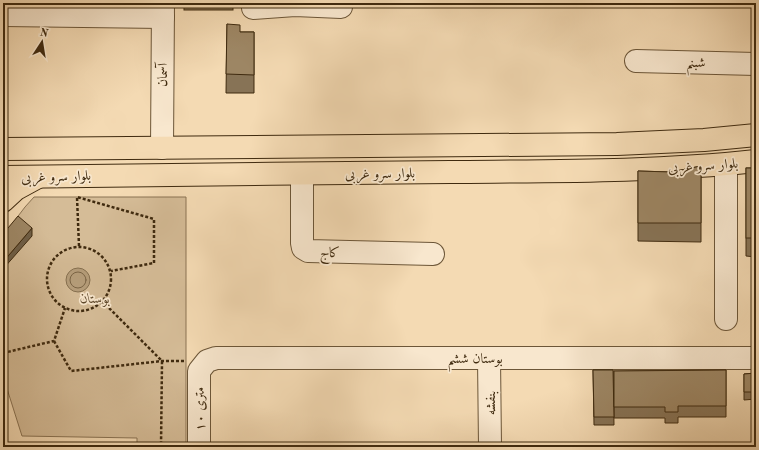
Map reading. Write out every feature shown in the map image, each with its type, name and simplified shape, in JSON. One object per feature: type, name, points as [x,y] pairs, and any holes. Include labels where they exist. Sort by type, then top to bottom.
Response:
[{"type":"main road","name":"بلوار سرو غربی","points":[[3,149],[617,144],[704,140],[756,135]]},
{"type":"main road","name":"بلوار سرو غربی","points":[[3,177],[135,173],[302,174],[618,170],[726,165],[756,161]]},
{"type":"main road","points":[[3,201],[16,189],[38,176]]},
{"type":"street","points":[[253,8],[295,4],[342,8]]},
{"type":"street","points":[[3,15],[163,10]]},
{"type":"street","name":"آسمان","points":[[162,148],[163,10]]},
{"type":"street","name":"شبنم","points":[[636,61],[756,64]]},
{"type":"street","points":[[726,165],[726,319]]},
{"type":"street","name":"کاج","points":[[302,174],[303,248],[308,251],[433,254]]},
{"type":"street","name":"بوستان ششم","points":[[199,372],[207,361],[216,358],[756,358]]},
{"type":"street","name":"بنفشه","points":[[489,358],[490,447]]},
{"type":"street","name":"۱۰ متری","points":[[199,372],[199,447]]},
{"type":"path","points":[[79,246],[77,197],[154,219],[154,263],[111,271]]},
{"type":"path","points":[[79,246],[90,248],[99,253],[107,261],[111,271],[110,288],[102,301],[94,307],[85,310],[66,308],[50,293],[47,282],[48,272],[52,262],[59,254],[68,248],[79,246]]},
{"type":"path","points":[[102,301],[162,361],[161,447]]},
{"type":"path","points":[[66,308],[54,341],[71,371],[162,361]]},
{"type":"path","points":[[3,353],[54,341]]},
{"type":"green space","name":"بوستان","points":[[34,197],[186,197],[186,447],[137,447],[137,438],[22,436],[3,376],[3,236]]},
{"type":"water","points":[[78,268],[87,271],[90,280],[87,289],[78,292],[69,289],[66,280],[69,271]]},
{"type":"building","points":[[227,24],[240,25],[240,32],[254,32],[254,75],[226,74]]},
{"type":"building","points":[[701,166],[701,223],[638,223],[638,171],[671,172]]},
{"type":"building","points":[[746,168],[756,168],[756,238],[746,238]]},
{"type":"building","points":[[18,216],[32,228],[3,262],[3,234]]},
{"type":"building","points":[[593,370],[613,370],[614,417],[594,417]]},
{"type":"building","points":[[726,370],[726,406],[678,406],[678,412],[665,412],[665,407],[614,407],[614,371]]},
{"type":"building","points":[[756,373],[756,392],[744,392],[744,374]]}]
